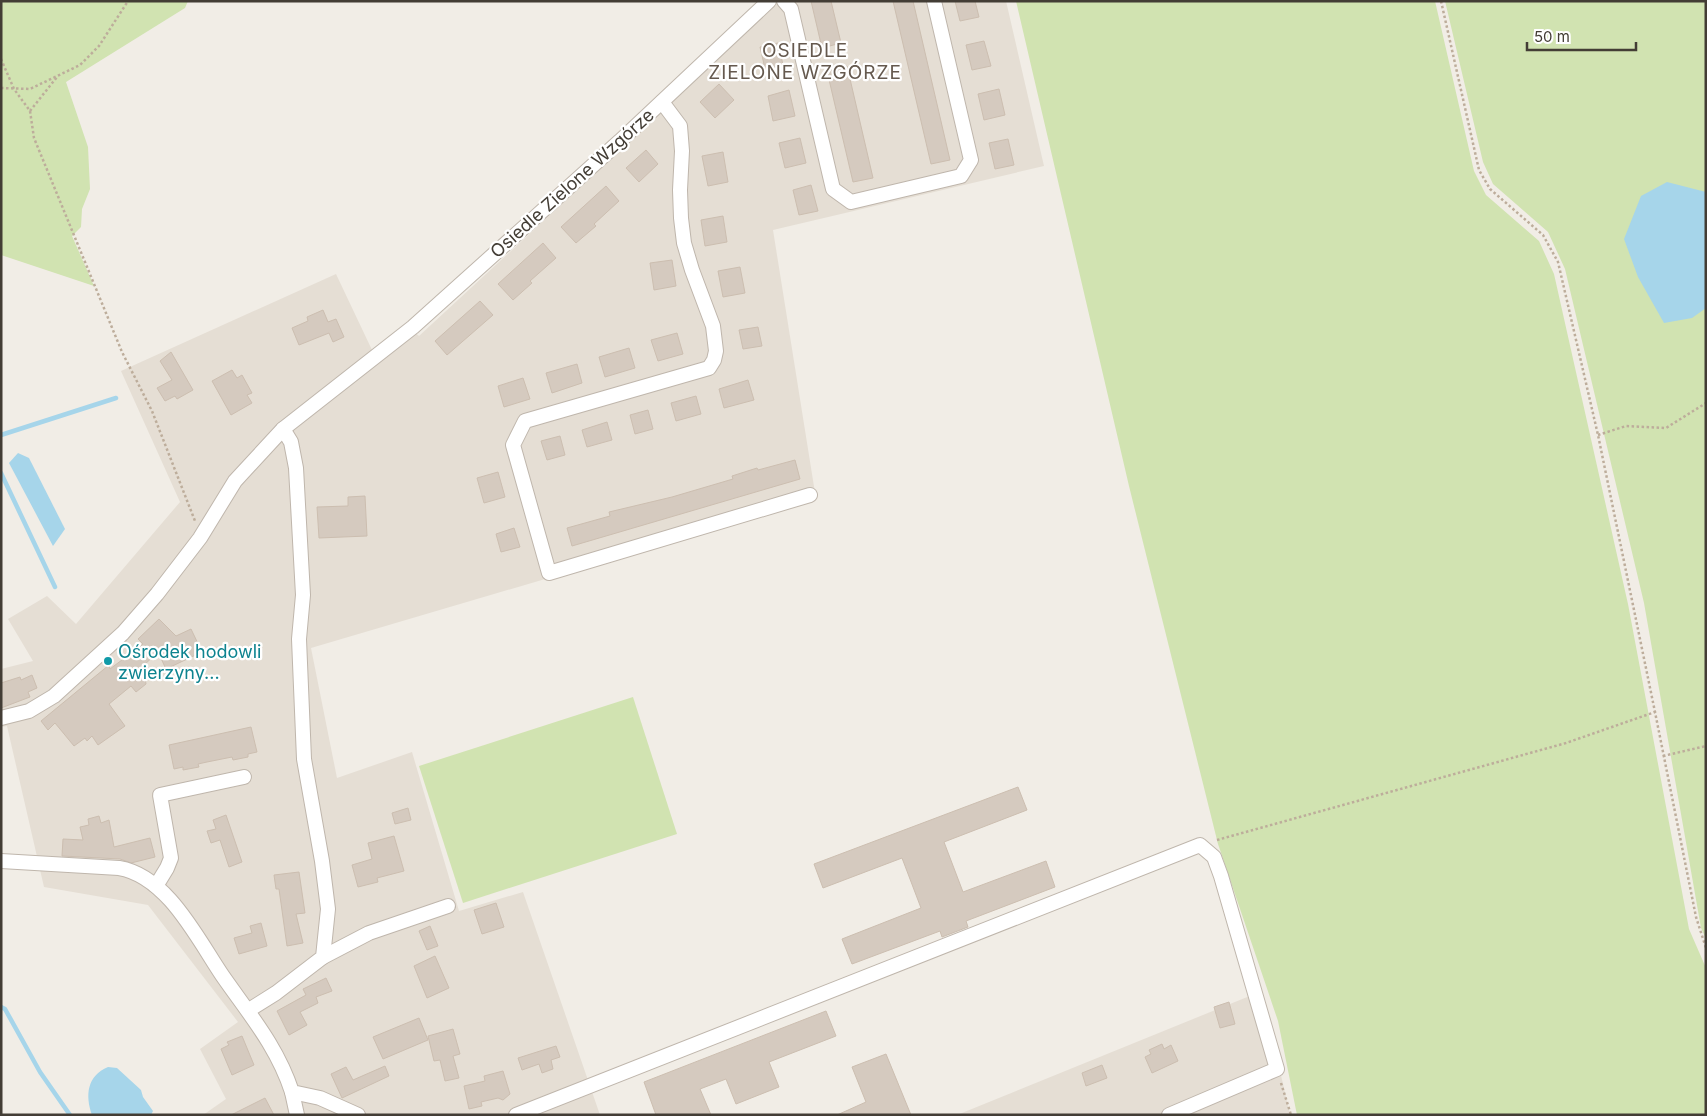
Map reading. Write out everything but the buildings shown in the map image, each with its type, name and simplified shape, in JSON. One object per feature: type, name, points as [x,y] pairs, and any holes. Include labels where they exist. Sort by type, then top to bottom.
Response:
[{"type":"street","points":[[662,102],[769,1]]},
{"type":"street","points":[[784,1],[790,9],[833,189],[851,202],[961,176],[971,160],[934,1]]},
{"type":"street","name":"Osiedle Zielone Wzgórze","points":[[1,718],[29,711],[62,689],[122,633],[157,594],[200,538],[235,481],[283,429],[413,327],[662,102],[680,126],[682,151],[680,190],[684,243],[713,326],[716,351],[714,360],[709,368],[525,421],[513,445],[549,573],[810,496]]},
{"type":"street","points":[[283,429],[291,442],[296,468],[303,595],[299,639],[304,759],[322,861],[328,909],[323,957]]},
{"type":"street","points":[[156,886],[171,858],[160,795],[244,777]]},
{"type":"street","points":[[516,1115],[1200,845],[1214,857],[1222,876],[1277,1069],[1169,1115]]},
{"type":"street","points":[[1,861],[129,870],[156,886],[173,903],[188,923],[223,976],[266,1035],[292,1092],[297,1115]]},
{"type":"street","points":[[249,1010],[276,993],[323,957],[369,933],[448,906]]},
{"type":"street","points":[[292,1092],[320,1098],[358,1115]]},
{"type":"path","points":[[1,88],[14,90],[30,89],[80,65],[99,46],[128,1]]},
{"type":"path","points":[[1441,1],[1479,170],[1490,189],[1543,235],[1558,262],[1598,435],[1696,917],[1706,948]]},
{"type":"path","points":[[1,59],[14,90],[30,111],[34,138],[122,352],[152,411],[194,517],[200,538]]},
{"type":"path","points":[[30,111],[59,75]]},
{"type":"path","points":[[1598,435],[1626,426],[1666,428],[1706,403]]},
{"type":"path","points":[[1200,845],[1566,743],[1655,712]]},
{"type":"path","points":[[1663,756],[1706,746]]},
{"type":"path","points":[[1277,1069],[1291,1115]]},
{"type":"shaded area","points":[[778,1],[1006,1],[1044,166],[773,230],[816,499],[311,648],[337,778],[412,752],[459,911],[523,892],[600,1115],[203,1115],[226,1099],[200,1049],[238,1022],[148,905],[44,887],[7,726],[1,727],[1,669],[33,661],[8,619],[47,596],[76,624],[180,502],[121,371],[336,274],[372,350],[407,325],[419,336],[741,38]]},
{"type":"shaded area","points":[[1262,991],[1290,1115],[957,1115]]},
{"type":"green space","points":[[1,1],[188,1],[185,8],[66,82],[88,147],[90,189],[82,209],[81,227],[72,236],[94,286],[1,255]]},
{"type":"green space","points":[[1016,1],[1435,1],[1474,171],[1486,195],[1539,241],[1554,274],[1628,604],[1689,929],[1706,968],[1706,1115],[1297,1115],[1278,1021],[1218,844],[1129,486]]},
{"type":"green space","points":[[1445,1],[1706,1],[1706,939],[1701,928],[1644,603],[1565,269],[1548,232],[1493,184],[1483,162]]},
{"type":"green space","points":[[633,697],[677,834],[463,903],[419,766]]},
{"type":"water","points":[[1667,182],[1706,192],[1706,308],[1692,318],[1664,323],[1638,277],[1624,239],[1641,196]]},
{"type":"water","points":[[18,453],[29,458],[65,529],[53,546],[9,463]]},
{"type":"water","points":[[108,1067],[117,1068],[141,1090],[143,1097],[153,1111],[151,1115],[92,1115],[88,1093],[92,1081],[96,1075]]},
{"type":"waterway","points":[[1,435],[116,398]]},
{"type":"waterway","points":[[1,473],[55,587]]},
{"type":"waterway","points":[[1,1007],[5,1009],[40,1072],[70,1115]]},
{"type":"place","name":"Ośrodek hodowli zwierzyny...","points":[[108,661]]},
{"type":"district","name":"OSIEDLE ZIELONE WZGÓRZE","points":[[805,61]]}]
